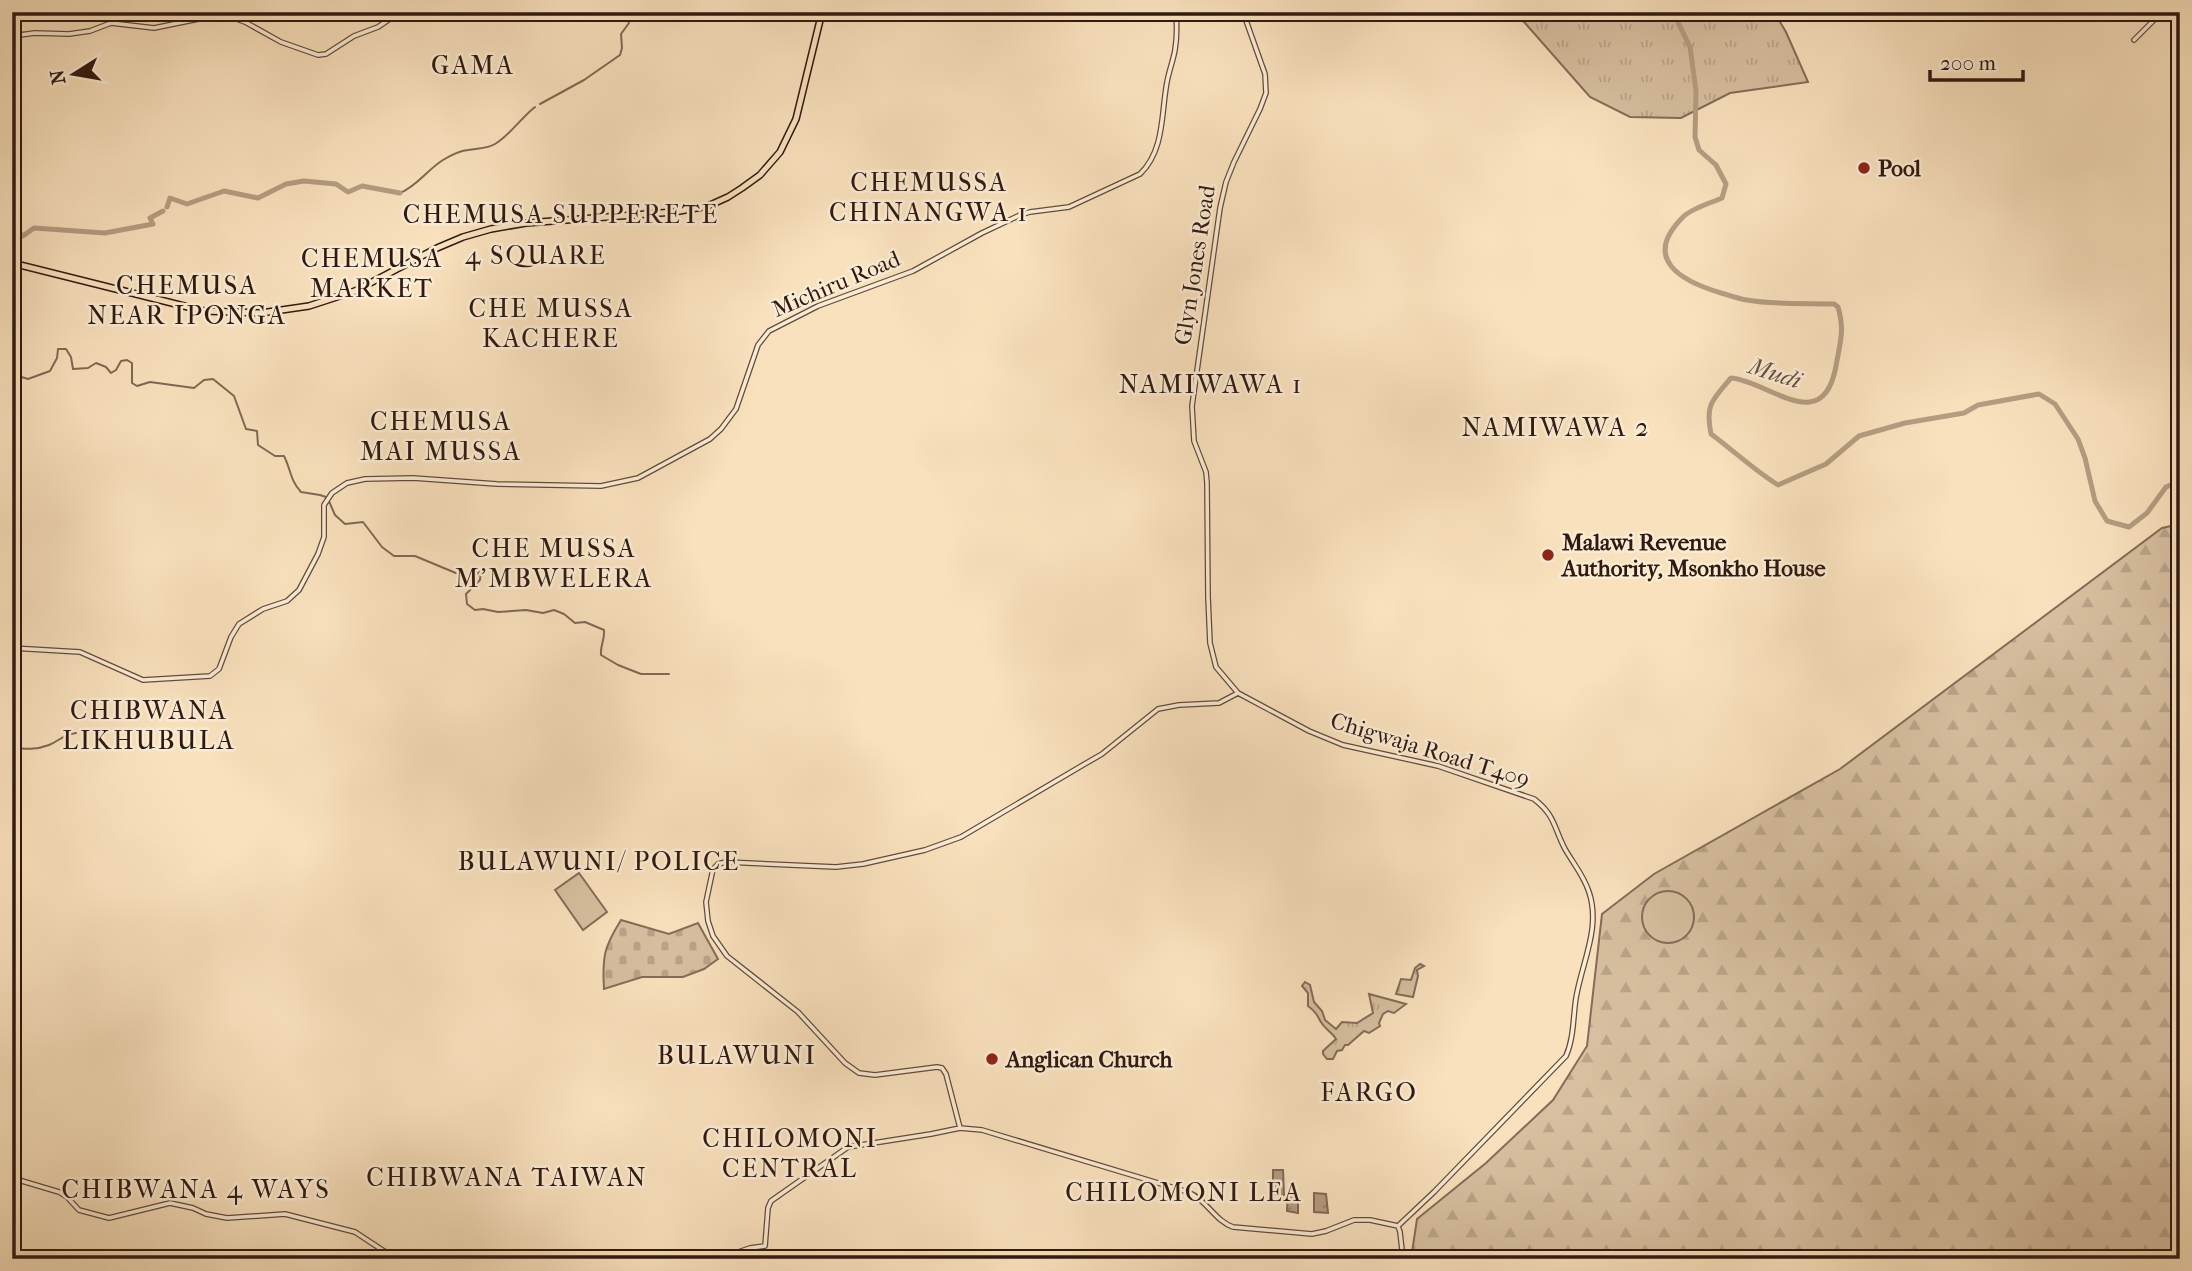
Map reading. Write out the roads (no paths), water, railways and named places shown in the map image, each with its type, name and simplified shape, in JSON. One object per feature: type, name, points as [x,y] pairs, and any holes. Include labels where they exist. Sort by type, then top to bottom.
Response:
[{"type":"highway","points":[[12,263],[204,312],[261,313],[309,306],[355,292],[438,248],[482,231],[526,223],[656,214],[708,206],[728,197],[760,175],[780,152],[796,119],[822,12]]},
{"type":"street","points":[[12,36],[35,33],[69,34],[90,31],[113,23],[151,28],[223,14],[245,22],[281,42],[318,55],[378,27],[400,12]]},
{"type":"street","name":"Michiru Road","points":[[12,648],[80,652],[143,680],[210,676],[219,669],[231,637],[239,625],[263,609],[287,601],[299,590],[323,541],[324,505],[332,493],[347,483],[365,479],[413,478],[497,484],[601,486],[627,482],[656,469],[710,439],[728,421],[740,401],[760,341],[769,331],[828,302],[913,271],[1020,215],[1069,207],[1140,174],[1148,166],[1159,142],[1167,80],[1176,47],[1176,12]]},
{"type":"street","name":"Glyn Jones Road","points":[[1238,693],[1221,674],[1212,653],[1208,597],[1207,483],[1206,472],[1194,441],[1192,421],[1193,389],[1223,194],[1234,162],[1266,93],[1263,67],[1243,12]]},
{"type":"street","points":[[2134,40],[2162,12]]},
{"type":"street","points":[[960,1128],[946,1074],[942,1068],[874,1075],[856,1072],[802,1017],[727,956],[715,941],[708,921],[707,896],[713,869],[726,862],[849,866],[939,846],[961,836],[1102,754],[1158,709],[1219,703],[1238,693]]},
{"type":"street","name":"Chigwaja Road T409","points":[[1238,693],[1308,731],[1343,745],[1438,766],[1534,799],[1553,818],[1589,893],[1593,920],[1592,937],[1578,984],[1571,1042],[1566,1056],[1398,1226]]},
{"type":"street","points":[[718,1259],[745,1249],[765,1246],[771,1201],[842,1150],[857,1144],[931,1135],[960,1128],[976,1128],[1192,1194],[1207,1204],[1224,1224],[1233,1227],[1312,1234],[1354,1220],[1370,1220],[1398,1226],[1403,1259]]},
{"type":"street","points":[[12,1178],[64,1195],[79,1210],[113,1218],[170,1203],[229,1218],[285,1214],[355,1232],[396,1259]]},
{"type":"water","points":[[1273,1170],[1283,1170],[1284,1195],[1273,1195]]},
{"type":"water","points":[[1288,1192],[1298,1193],[1298,1213],[1287,1211]]},
{"type":"water","points":[[1314,1193],[1326,1194],[1328,1213],[1314,1212]]},
{"type":"waterway","points":[[540,104],[584,80],[620,55],[621,34],[629,23],[627,12]]},
{"type":"waterway","name":"Mudi","points":[[1673,12],[1690,47],[1696,91],[1695,137],[1699,150],[1716,165],[1726,184],[1722,198],[1696,208],[1683,217],[1671,232],[1666,245],[1666,256],[1671,266],[1692,282],[1740,299],[1768,303],[1834,304],[1838,307],[1841,323],[1836,366],[1829,387],[1819,399],[1807,402],[1793,400],[1746,381],[1731,378],[1712,403],[1709,416],[1711,434],[1778,485],[1826,464],[1859,436],[1905,423],[1964,413],[1978,405],[2039,394],[2055,404],[2078,439],[2095,501],[2107,521],[2129,527],[2147,513],[2166,487],[2180,481]]},
{"type":"waterway","points":[[400,193],[449,156],[495,144],[535,107]]},
{"type":"waterway","points":[[167,207],[170,198],[187,204],[224,191],[258,198],[286,184],[304,181],[336,184],[348,192],[362,186],[400,193]]},
{"type":"waterway","points":[[12,226],[23,236],[34,228],[105,233],[153,224],[150,218],[163,211]]},
{"type":"waterway","points":[[12,374],[28,379],[50,371],[57,358],[58,349],[66,349],[73,369],[88,368],[96,363],[106,367],[111,373],[121,361],[127,360],[132,363],[132,383],[137,386],[150,382],[194,388],[204,380],[213,379],[234,396],[246,429],[257,431],[258,445],[275,456],[284,456],[297,488],[301,492],[326,497]]},
{"type":"waterway","points":[[328,499],[335,515],[345,524],[363,522],[382,547],[394,556],[415,556],[463,576],[472,577],[481,571],[480,580],[466,594],[467,604],[475,610],[526,610],[543,613],[554,610],[575,623],[585,622],[604,630],[601,655],[618,665],[641,674],[669,674]]},
{"type":"waterway","points":[[12,748],[40,748],[76,733]]},
{"type":"place","name":"Pool","points":[[1864,168]]},
{"type":"place","name":"Malawi Revenue Authority, Msonkho House","points":[[1548,555]]},
{"type":"place","name":"Anglican Church","points":[[992,1059]]},
{"type":"district","name":"GAMA","points":[[473,65]]},
{"type":"district","name":"CHEMUSSA CHINANGWA 1","points":[[929,197]]},
{"type":"district","name":"CHEMUSA SUPPERETE","points":[[561,214]]},
{"type":"district","name":"4 SQUARE","points":[[536,255]]},
{"type":"district","name":"CHEMUSA MARKET","points":[[372,273]]},
{"type":"district","name":"CHEMUSA NEAR IPONGA","points":[[187,300]]},
{"type":"district","name":"CHE MUSSA KACHERE","points":[[551,323]]},
{"type":"district","name":"NAMIWAWA 1","points":[[1211,384]]},
{"type":"district","name":"NAMIWAWA 2","points":[[1556,427]]},
{"type":"district","name":"CHEMUSA MAI MUSSA","points":[[441,436]]},
{"type":"district","name":"CHE MUSSA M'MBWELERA","points":[[554,563]]},
{"type":"district","name":"CHIBWANA LIKHUBULA","points":[[149,725]]},
{"type":"district","name":"BULAWUNI/ POLICE","points":[[599,861]]},
{"type":"district","name":"BULAWUNI","points":[[737,1055]]},
{"type":"district","name":"FARGO","points":[[1369,1092]]},
{"type":"district","name":"CHILOMONI CENTRAL","points":[[790,1153]]},
{"type":"district","name":"CHIBWANA TAIWAN","points":[[507,1177]]},
{"type":"district","name":"CHIBWANA 4 WAYS","points":[[196,1189]]},
{"type":"district","name":"CHILOMONI LEA","points":[[1184,1192]]}]
